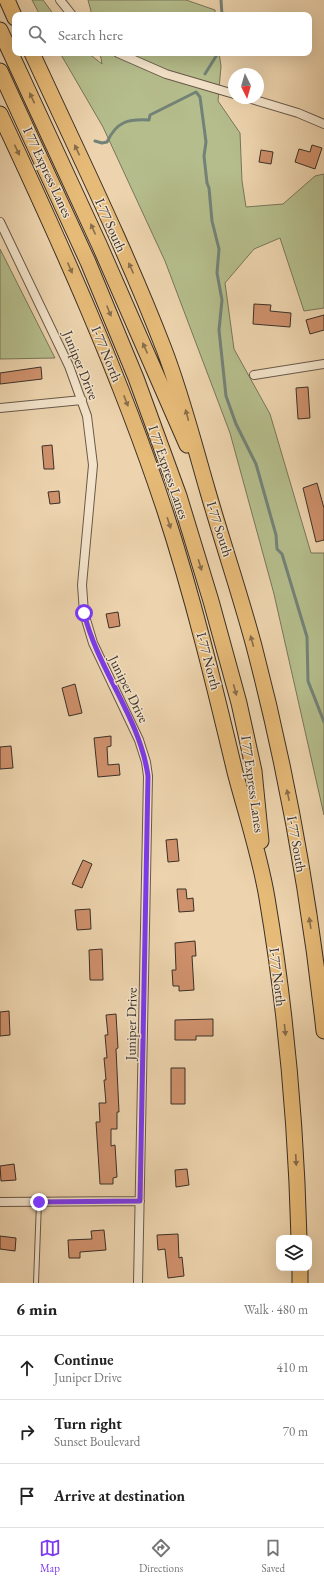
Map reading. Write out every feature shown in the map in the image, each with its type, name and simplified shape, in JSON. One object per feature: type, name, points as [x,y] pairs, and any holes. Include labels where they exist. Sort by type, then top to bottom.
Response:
[{"type":"highway","points":[[7,0],[12,12]]},
{"type":"highway","name":"I 77 Express Lanes","points":[[0,30],[12,56]]},
{"type":"highway","name":"I 77 Express Lanes","points":[[12,56],[96,237],[208,494]]},
{"type":"highway","name":"I-77 South","points":[[33,56],[117,236],[154,325],[186,410],[208,494],[246,616],[281,762],[306,895],[324,1031]]},
{"type":"highway","name":"I 77 Express Lanes","points":[[0,71],[88,262],[136,378],[179,496],[211,601],[239,703],[254,771],[267,894]]},
{"type":"highway","name":"I-77 North","points":[[0,114],[49,219],[127,404],[164,508],[208,658],[267,894],[290,1074],[299,1235]]},
{"type":"highway","points":[[300,1271],[300,1283]]},
{"type":"street","points":[[60,0],[70,12]]},
{"type":"street","points":[[125,56],[160,72],[228,92]]},
{"type":"street","points":[[264,103],[298,113],[324,124]]},
{"type":"street","name":"Juniper Drive","points":[[0,222],[69,366],[82,400],[90,431],[93,465],[82,585],[84,613],[93,643],[139,740],[146,762],[148,776],[138,1283]]},
{"type":"street","points":[[254,375],[324,364]]},
{"type":"street","points":[[0,408],[82,400]]},
{"type":"street","points":[[0,1202],[140,1201]]},
{"type":"lane","points":[[36,1283],[39,1202]]},
{"type":"green space","points":[[32,0],[43,0],[52,12],[38,12]]},
{"type":"green space","points":[[88,0],[186,0],[215,10],[215,12],[91,12]]},
{"type":"green space","points":[[62,56],[92,56],[102,64],[101,56],[219,56],[221,66],[218,101],[240,133],[242,181],[246,207],[283,204],[315,176],[324,174],[324,308],[304,311],[280,238],[254,249],[225,283],[234,349],[270,414],[311,553],[324,553],[324,815],[274,594],[230,433],[165,261],[103,127]]},
{"type":"green space","points":[[0,249],[55,358],[0,359]]},
{"type":"building","points":[[312,145],[322,148],[315,169],[295,162],[299,149],[310,152]]},
{"type":"building","points":[[261,150],[273,152],[271,164],[259,162]]},
{"type":"building","points":[[254,304],[271,305],[270,311],[291,313],[290,327],[253,324]]},
{"type":"building","points":[[324,315],[324,330],[310,334],[306,320]]},
{"type":"building","points":[[41,367],[42,379],[0,384],[0,373]]},
{"type":"building","points":[[308,387],[310,418],[298,419],[296,388]]},
{"type":"building","points":[[52,445],[54,469],[44,469],[42,446]]},
{"type":"building","points":[[317,483],[324,508],[324,540],[316,542],[303,488]]},
{"type":"building","points":[[59,491],[60,503],[50,504],[48,492]]},
{"type":"building","points":[[118,612],[120,626],[109,628],[106,614]]},
{"type":"building","points":[[75,684],[82,713],[69,716],[62,688]]},
{"type":"building","points":[[111,736],[111,746],[107,747],[108,765],[119,764],[120,775],[98,777],[94,738]]},
{"type":"building","points":[[11,746],[13,768],[0,769],[0,747]]},
{"type":"building","points":[[177,839],[179,861],[168,862],[166,840]]},
{"type":"building","points":[[83,860],[92,864],[82,888],[72,884]]},
{"type":"building","points":[[177,889],[186,889],[187,899],[193,898],[194,911],[179,912]]},
{"type":"building","points":[[90,909],[91,929],[77,930],[75,910]]},
{"type":"building","points":[[195,941],[196,956],[192,956],[194,990],[179,991],[179,986],[173,986],[172,970],[176,970],[175,943]]},
{"type":"building","points":[[102,949],[103,980],[90,980],[89,950]]},
{"type":"building","points":[[9,1011],[10,1035],[0,1036],[0,1012]]},
{"type":"building","points":[[116,1014],[119,1112],[117,1112],[117,1129],[111,1129],[111,1146],[115,1145],[117,1177],[113,1178],[113,1184],[100,1184],[96,1122],[100,1122],[99,1103],[106,1103],[104,1058],[107,1058],[105,1035],[108,1035],[106,1015]]},
{"type":"building","points":[[213,1019],[213,1036],[196,1036],[196,1040],[175,1040],[175,1020]]},
{"type":"building","points":[[171,1068],[185,1068],[185,1104],[171,1104]]},
{"type":"building","points":[[14,1164],[16,1180],[1,1181],[0,1166]]},
{"type":"building","points":[[187,1169],[189,1185],[176,1187],[175,1170]]},
{"type":"building","points":[[104,1230],[106,1250],[80,1252],[80,1258],[69,1258],[68,1240],[92,1239],[91,1231]]},
{"type":"building","points":[[178,1234],[179,1258],[182,1257],[184,1276],[168,1278],[165,1249],[158,1250],[157,1235]]},
{"type":"building","points":[[0,1236],[16,1238],[15,1251],[0,1249]]},
{"type":"waterway","points":[[221,0],[222,12]]},
{"type":"waterway","points":[[205,74],[216,56]]},
{"type":"waterway","points":[[95,141],[102,143],[107,142],[115,130],[124,123],[135,120],[149,120],[150,115],[196,92],[200,97],[206,142],[204,156],[207,183],[209,188],[212,221],[219,249],[217,273],[222,300],[219,330],[226,396],[236,424],[256,464],[276,535],[277,549],[282,554],[307,637],[308,681],[324,722]]},
{"type":"route","points":[[39,1202],[140,1201],[148,776],[146,762],[139,740],[93,643],[84,613]]}]
